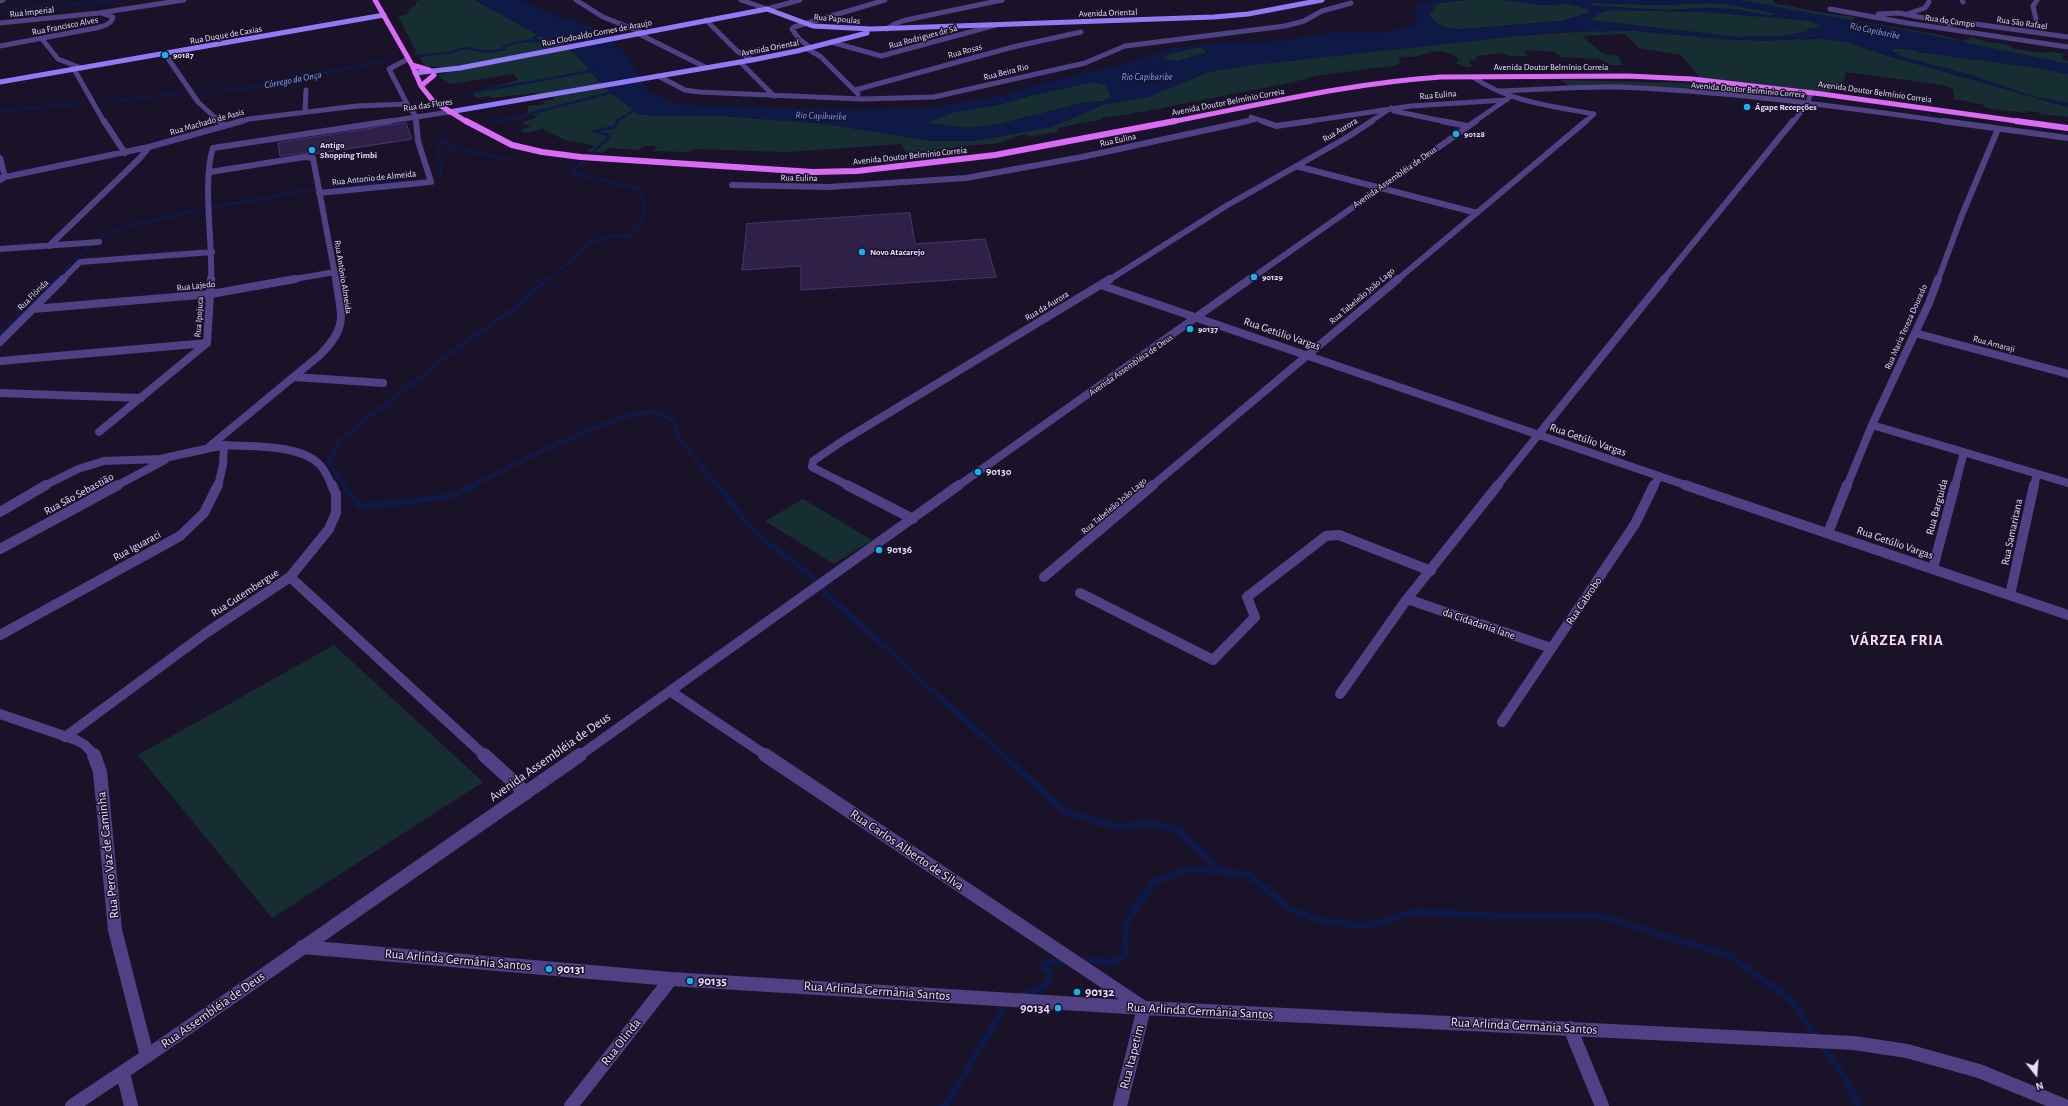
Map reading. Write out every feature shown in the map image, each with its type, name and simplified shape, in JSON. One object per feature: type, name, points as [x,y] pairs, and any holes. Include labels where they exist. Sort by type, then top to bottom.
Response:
[{"type":"main road","points":[[375,0],[412,65],[429,70]]},
{"type":"main road","name":"Avenida Doutor Belmínio Correia","points":[[412,65],[421,86],[433,101],[449,112],[512,145],[536,151],[581,157],[806,172],[858,171],[1001,154],[1396,81],[1430,77],[1657,77],[1811,92],[2068,128]]},
{"type":"main road","points":[[421,86],[434,74]]},
{"type":"street","name":"Rua Imperial","points":[[0,23],[99,13],[184,0]]},
{"type":"street","points":[[576,0],[603,17],[639,32],[707,68]]},
{"type":"street","name":"Rua Papoulas","points":[[741,0],[805,23],[826,27],[887,29]]},
{"type":"street","points":[[767,9],[800,0]]},
{"type":"street","points":[[862,99],[800,39],[793,30],[794,27],[805,23],[885,0]]},
{"type":"street","points":[[887,29],[894,24],[906,20],[1002,0]]},
{"type":"street","name":"Avenida Oriental","points":[[887,29],[1214,17],[1256,12],[1322,0]]},
{"type":"street","points":[[2036,19],[2033,6],[2037,0]]},
{"type":"street","points":[[959,10],[958,6],[967,2]]},
{"type":"street","points":[[1906,14],[1925,8],[1929,2]]},
{"type":"street","name":"Rua Beira Rio","points":[[660,77],[690,91],[862,99],[915,98],[942,95],[1085,63],[1125,46],[1286,26],[1304,21],[1322,11],[1351,3]]},
{"type":"street","name":"Rua Clodoaldo Gomes de Araujo","points":[[416,75],[429,70],[460,68],[639,32],[767,9]]},
{"type":"street","name":"Rua do Campo","points":[[1830,9],[2068,47]]},
{"type":"street","name":"Rua Francisco Alves","points":[[0,46],[96,28],[107,25],[112,21],[113,17],[99,13]]},
{"type":"street","points":[[1868,16],[1890,13],[1906,14],[1949,24],[1955,27],[1956,30]]},
{"type":"street","name":"Rua Duque de Caxias","points":[[0,82],[384,15]]},
{"type":"street","points":[[706,20],[737,51],[752,60]]},
{"type":"street","name":"Rua São Rafael","points":[[1949,24],[1968,23],[2068,37]]},
{"type":"street","name":"Rua Rodrigues de Sá","points":[[831,42],[881,56],[996,25]]},
{"type":"street","points":[[856,29],[861,32],[860,34]]},
{"type":"street","name":"Avenida Oriental","points":[[648,79],[752,60],[809,48],[860,34],[893,29]]},
{"type":"street","name":"Rua Rosas","points":[[854,90],[871,87],[1013,46],[1081,32]]},
{"type":"street","points":[[42,39],[58,59],[81,68]]},
{"type":"street","points":[[165,54],[198,102],[224,125]]},
{"type":"street","points":[[408,59],[389,69],[415,116]]},
{"type":"street","points":[[740,62],[774,96]]},
{"type":"street","points":[[416,75],[434,74],[460,68]]},
{"type":"street","points":[[74,69],[95,108],[125,152]]},
{"type":"street","name":"Rua Tabeleão João Lago","points":[[1044,577],[1594,114],[1508,98],[1474,77]]},
{"type":"street","name":"Rua das Flores","points":[[211,152],[213,148],[220,146],[449,112],[648,79]]},
{"type":"street","name":"Avenida Doutor Belminio Correia","points":[[1498,91],[1618,87],[1808,103],[1881,111],[2068,138]]},
{"type":"street","points":[[305,112],[306,90]]},
{"type":"street","points":[[1340,694],[1407,599],[1808,103],[1811,92]]},
{"type":"street","name":"Rua Eulina","points":[[732,185],[828,187],[966,178],[1074,158],[1257,120],[1276,126],[1391,109],[1508,98]]},
{"type":"street","name":"Avenida Assembléia de Deus","points":[[302,947],[670,691],[1466,126],[1508,98]]},
{"type":"street","name":"Rua Machado de Assis","points":[[2,179],[149,147],[224,125],[255,118],[372,104],[407,104]]},
{"type":"street","points":[[1391,109],[1466,126]]},
{"type":"street","name":"Rua Aurora","points":[[1296,166],[1391,109]]},
{"type":"street","name":"Rua Antonio de Almeida","points":[[318,193],[431,182],[418,140],[415,116]]},
{"type":"street","points":[[1250,117],[1257,120]]},
{"type":"street","name":"Rua Maria Tereza Dourado","points":[[1828,533],[1872,425],[1915,333],[1998,129]]},
{"type":"street","points":[[48,246],[135,163],[149,147]]},
{"type":"street","name":"Rua Ipojuca","points":[[99,432],[208,344],[212,252],[211,152]]},
{"type":"street","name":"Rua Antônio Almeida","points":[[210,172],[310,157],[313,158],[315,163],[318,193],[335,272],[342,320],[340,330],[330,346],[210,446]]},
{"type":"street","points":[[0,158],[2,179]]},
{"type":"street","points":[[1296,166],[1477,213]]},
{"type":"street","name":"Rua da Aurora","points":[[913,519],[812,466],[813,461],[1101,285],[1226,206],[1296,166]]},
{"type":"street","points":[[0,249],[99,242]]},
{"type":"street","name":"Rua Flórida","points":[[0,342],[80,262],[212,252]]},
{"type":"street","name":"Rua Lajedo","points":[[33,309],[211,294],[335,272]]},
{"type":"street","name":"Rua Getúlio Vargas","points":[[1101,285],[1538,436],[1933,568],[2068,615]]},
{"type":"street","name":"Rua Amaraji","points":[[1915,333],[2068,374]]},
{"type":"street","points":[[0,361],[208,344]]},
{"type":"street","points":[[294,377],[383,383]]},
{"type":"street","points":[[0,393],[140,398]]},
{"type":"street","points":[[1872,425],[2068,483]]},
{"type":"street","points":[[0,512],[66,476],[94,463],[114,459],[169,458],[210,446],[224,445]]},
{"type":"street","name":"Rua Gutembergue","points":[[65,736],[206,633],[290,577],[323,538],[333,520],[337,505],[336,494],[332,484],[325,470],[307,455],[299,452],[224,445]]},
{"type":"street","name":"Rua Iguaraci","points":[[0,635],[75,592],[164,546],[185,532],[197,521],[207,508],[219,484],[223,469],[224,445]]},
{"type":"street","name":"Rua Barguida","points":[[1933,568],[1964,452]]},
{"type":"street","name":"Rua São Sebastião","points":[[0,549],[169,458]]},
{"type":"street","name":"Rua Samaritana","points":[[2010,595],[2037,474]]},
{"type":"street","name":"Rua Cabrobo","points":[[1502,722],[1634,524],[1659,476]]},
{"type":"street","points":[[1080,593],[1213,660],[1255,617],[1248,603],[1247,597],[1326,536],[1339,535],[1431,571]]},
{"type":"street","points":[[290,577],[526,792]]},
{"type":"street","name":"da Cidadania lane","points":[[1407,599],[1551,648]]},
{"type":"street","name":"Rua Carlos Alberto de Silva","points":[[670,691],[1144,1008]]},
{"type":"street","name":"Rua Pero Vaz de Caminha","points":[[0,714],[65,736],[79,742],[92,751],[100,772],[115,930],[147,1056]]},
{"type":"street","name":"Rua Arlinda Germânia Santos","points":[[302,947],[671,978],[1144,1008],[1801,1039],[1837,1042],[1907,1051],[1946,1061],[2011,1082],[2065,1106]]},
{"type":"street","name":"Rua Assembléia de Deus","points":[[72,1106],[123,1073],[302,947]]},
{"type":"street","name":"Rua Olinda","points":[[571,1106],[671,978]]},
{"type":"street","name":"Rua Itapetim","points":[[1120,1106],[1144,1008]]},
{"type":"street","points":[[1570,1028],[1602,1106]]},
{"type":"street","points":[[123,1073],[131,1106]]},
{"type":"green space","points":[[475,0],[540,36],[554,40],[573,52],[603,85],[541,95],[535,93],[491,98],[490,96],[476,98],[472,93],[518,80],[513,74],[451,84],[438,76],[448,72],[548,53],[453,68],[425,66],[419,57],[416,57],[414,54],[417,53],[399,18],[399,16],[409,14],[408,10],[416,5],[416,1]]},
{"type":"green space","points":[[1468,0],[1507,0],[1541,5],[1569,4],[1590,9],[1589,13],[1561,21],[1464,29],[1444,27],[1432,19],[1429,14],[1433,10],[1434,6],[1440,3]]},
{"type":"green space","points":[[1739,0],[1773,0],[1774,3],[1830,14],[1856,17],[1852,20],[1935,34],[1962,41],[1972,37],[1987,42],[2006,44],[2015,49],[2044,53],[2050,51],[2064,54],[2062,59],[2068,61],[2068,64],[1909,31]]},
{"type":"green space","points":[[1587,3],[1664,5],[1705,3],[1726,4],[1779,14],[1768,15],[1734,9],[1700,8],[1668,10],[1595,6]]},
{"type":"green space","points":[[1610,10],[1704,12],[1803,20],[1813,22],[1821,27],[1785,36],[1738,37],[1588,20],[1602,12]]},
{"type":"green space","points":[[1593,31],[1636,31],[1734,40],[1832,39],[1848,42],[1881,54],[2068,107],[2068,117],[2039,114],[2039,112],[2026,111],[2026,113],[1984,108],[1985,106],[1981,104],[1954,99],[1953,89],[1943,85],[1846,72],[1843,84],[1837,84],[1836,90],[1826,92],[1697,78],[1699,77],[1681,55],[1639,48],[1625,34],[1582,36],[1603,54],[1618,56],[1622,65],[1611,65],[1600,59],[1561,57],[1555,52],[1525,50],[1527,56],[1510,56],[1500,53],[1477,56],[1475,60],[1469,60],[1472,67],[1467,67],[1456,63],[1459,59],[1450,53],[1436,51],[1416,56],[1399,57],[1400,62],[1398,65],[1315,76],[1294,82],[1125,115],[1102,117],[1100,120],[1079,123],[1057,129],[1057,132],[1028,137],[1024,134],[995,144],[906,153],[901,144],[788,152],[693,149],[689,152],[653,151],[658,146],[645,146],[639,150],[609,148],[601,153],[586,151],[596,146],[565,140],[543,129],[525,133],[520,130],[531,126],[521,123],[537,117],[532,115],[515,120],[511,118],[527,115],[528,106],[545,104],[543,101],[554,99],[553,97],[605,88],[639,114],[658,116],[723,116],[827,124],[930,141],[974,141],[1051,127],[1103,105],[1168,89],[1208,72],[1243,66],[1501,37]]},
{"type":"green space","points":[[1193,48],[1201,48],[1209,53],[1177,61],[1162,59],[1166,55]]},
{"type":"green space","points":[[1904,48],[1925,53],[2019,65],[2068,74],[2068,103],[2035,97],[1971,75],[1900,56],[1892,51],[1893,49]]},
{"type":"green space","points":[[1560,80],[1682,83],[1804,96],[1802,102],[1679,91],[1570,86]]},
{"type":"green space","points":[[1094,82],[1106,85],[1112,98],[1103,101],[1082,103],[996,125],[968,128],[932,124],[929,121],[955,112],[994,106],[1033,95]]},
{"type":"green space","points":[[803,499],[872,540],[834,564],[765,521]]},
{"type":"green space","points":[[334,645],[483,782],[272,918],[138,755]]},
{"type":"water","name":"Rio Capibaribe","points":[[475,0],[520,0],[557,16],[599,29],[609,35],[615,44],[629,57],[641,83],[651,93],[673,103],[691,105],[861,110],[935,107],[994,97],[1087,72],[1137,61],[1173,48],[1220,43],[1253,43],[1286,40],[1330,33],[1375,33],[1398,30],[1413,25],[1418,20],[1415,5],[1432,0],[1468,0],[1440,3],[1434,6],[1429,14],[1432,19],[1444,27],[1464,29],[1561,21],[1589,13],[1590,10],[1569,4],[1541,5],[1501,0],[1739,0],[1909,31],[2068,64],[2068,74],[2038,68],[1913,50],[1893,49],[1892,51],[1900,56],[1971,75],[2035,97],[2068,103],[2068,107],[1881,54],[1848,42],[1812,38],[1769,41],[1734,40],[1636,31],[1556,32],[1243,66],[1208,72],[1149,97],[1103,105],[1051,127],[974,141],[930,141],[827,124],[723,116],[658,116],[639,114],[605,88],[573,52],[554,40],[540,36]],"holes":[[[1587,4],[1726,4],[1779,14],[1768,15],[1734,9],[1701,8],[1668,10],[1595,6]],[[1610,10],[1704,12],[1803,20],[1813,22],[1820,27],[1785,36],[1739,37],[1588,20],[1602,12]],[[1193,48],[1201,48],[1208,52],[1177,61],[1163,59],[1166,55]],[[1094,82],[1106,85],[1112,98],[1103,101],[1082,103],[996,125],[968,128],[933,124],[929,121],[955,112],[994,106],[1033,95]]]},
{"type":"building","name":"Antigo Shopping Timbi","points":[[406,123],[412,139],[315,154],[303,153],[280,156],[278,143]]},
{"type":"building","name":"Novo Atacarejo","points":[[910,213],[915,244],[985,239],[996,277],[801,290],[801,266],[742,270],[747,224]]},
{"type":"waterway","points":[[0,11],[120,0]]},
{"type":"waterway","name":"Córrego da Onça","points":[[417,56],[448,53],[465,48],[488,52],[505,49],[504,46],[506,45],[527,41],[541,41],[533,38],[544,32]]},
{"type":"waterway","name":"Córrego da Onça","points":[[200,91],[245,89],[385,61]]},
{"type":"waterway","points":[[470,93],[596,70]]},
{"type":"waterway","points":[[498,122],[617,91]]},
{"type":"waterway","name":"Córrego da Onça","points":[[103,102],[183,93]]},
{"type":"waterway","name":"Córrego da Onça","points":[[0,111],[86,103]]},
{"type":"waterway","points":[[416,103],[421,103]]},
{"type":"waterway","points":[[617,121],[639,107]]},
{"type":"waterway","points":[[498,122],[502,121]]},
{"type":"waterway","points":[[547,280],[592,242],[612,236],[632,235],[641,223],[645,208],[639,189],[571,173],[609,137],[608,135],[594,131],[615,127],[617,121]]},
{"type":"waterway","points":[[490,124],[498,122]]},
{"type":"waterway","points":[[443,142],[448,138]]},
{"type":"waterway","points":[[440,176],[442,168],[436,150],[443,142]]},
{"type":"waterway","points":[[443,142],[451,147],[513,161]]},
{"type":"waterway","points":[[331,186],[416,181]]},
{"type":"waterway","points":[[215,207],[308,190]]},
{"type":"waterway","points":[[54,280],[92,243],[124,227],[199,210]]},
{"type":"waterway","points":[[345,486],[328,463],[340,440],[456,349],[512,310],[548,279]]},
{"type":"waterway","points":[[0,334],[54,280]]},
{"type":"waterway","points":[[474,485],[565,440],[619,419],[641,413],[657,413],[674,421],[680,440],[718,486]]},
{"type":"waterway","points":[[344,485],[359,506],[410,502],[455,495],[474,485]]},
{"type":"waterway","points":[[717,485],[756,534],[809,574],[825,592],[1004,756]]},
{"type":"waterway","points":[[1003,755],[1066,812],[1117,827],[1150,823],[1180,831],[1221,871]]},
{"type":"waterway","points":[[1080,960],[1113,963],[1125,955],[1126,924],[1153,882],[1189,869],[1221,871]]},
{"type":"waterway","points":[[1221,871],[1249,875],[1290,909],[1322,921],[1368,926],[1414,912],[1497,916],[1601,916],[1730,956],[1791,1000],[1845,1078],[1859,1106]]},
{"type":"waterway","points":[[1022,996],[1045,985],[1049,981],[1049,974],[1043,967],[1047,962],[1068,962]]},
{"type":"waterway","points":[[941,1106],[947,1103],[1004,1007]]},
{"type":"place","name":"90187","points":[[165,55]]},
{"type":"place","name":"Ágape Recepções","points":[[1747,107]]},
{"type":"place","name":"90128","points":[[1456,134]]},
{"type":"place","name":"Antigo Shopping Timbi","points":[[312,150]]},
{"type":"place","name":"Novo Atacarejo","points":[[862,252]]},
{"type":"place","name":"90129","points":[[1254,277]]},
{"type":"place","name":"90137","points":[[1190,329]]},
{"type":"place","name":"90130","points":[[978,472]]},
{"type":"place","name":"90136","points":[[879,550]]},
{"type":"place","name":"90131","points":[[549,969]]},
{"type":"place","name":"90135","points":[[690,981]]},
{"type":"place","name":"90132","points":[[1077,992]]},
{"type":"place","name":"90134","points":[[1058,1008]]},
{"type":"district","name":"VÁRZEA FRIA","points":[[1897,640]]}]
